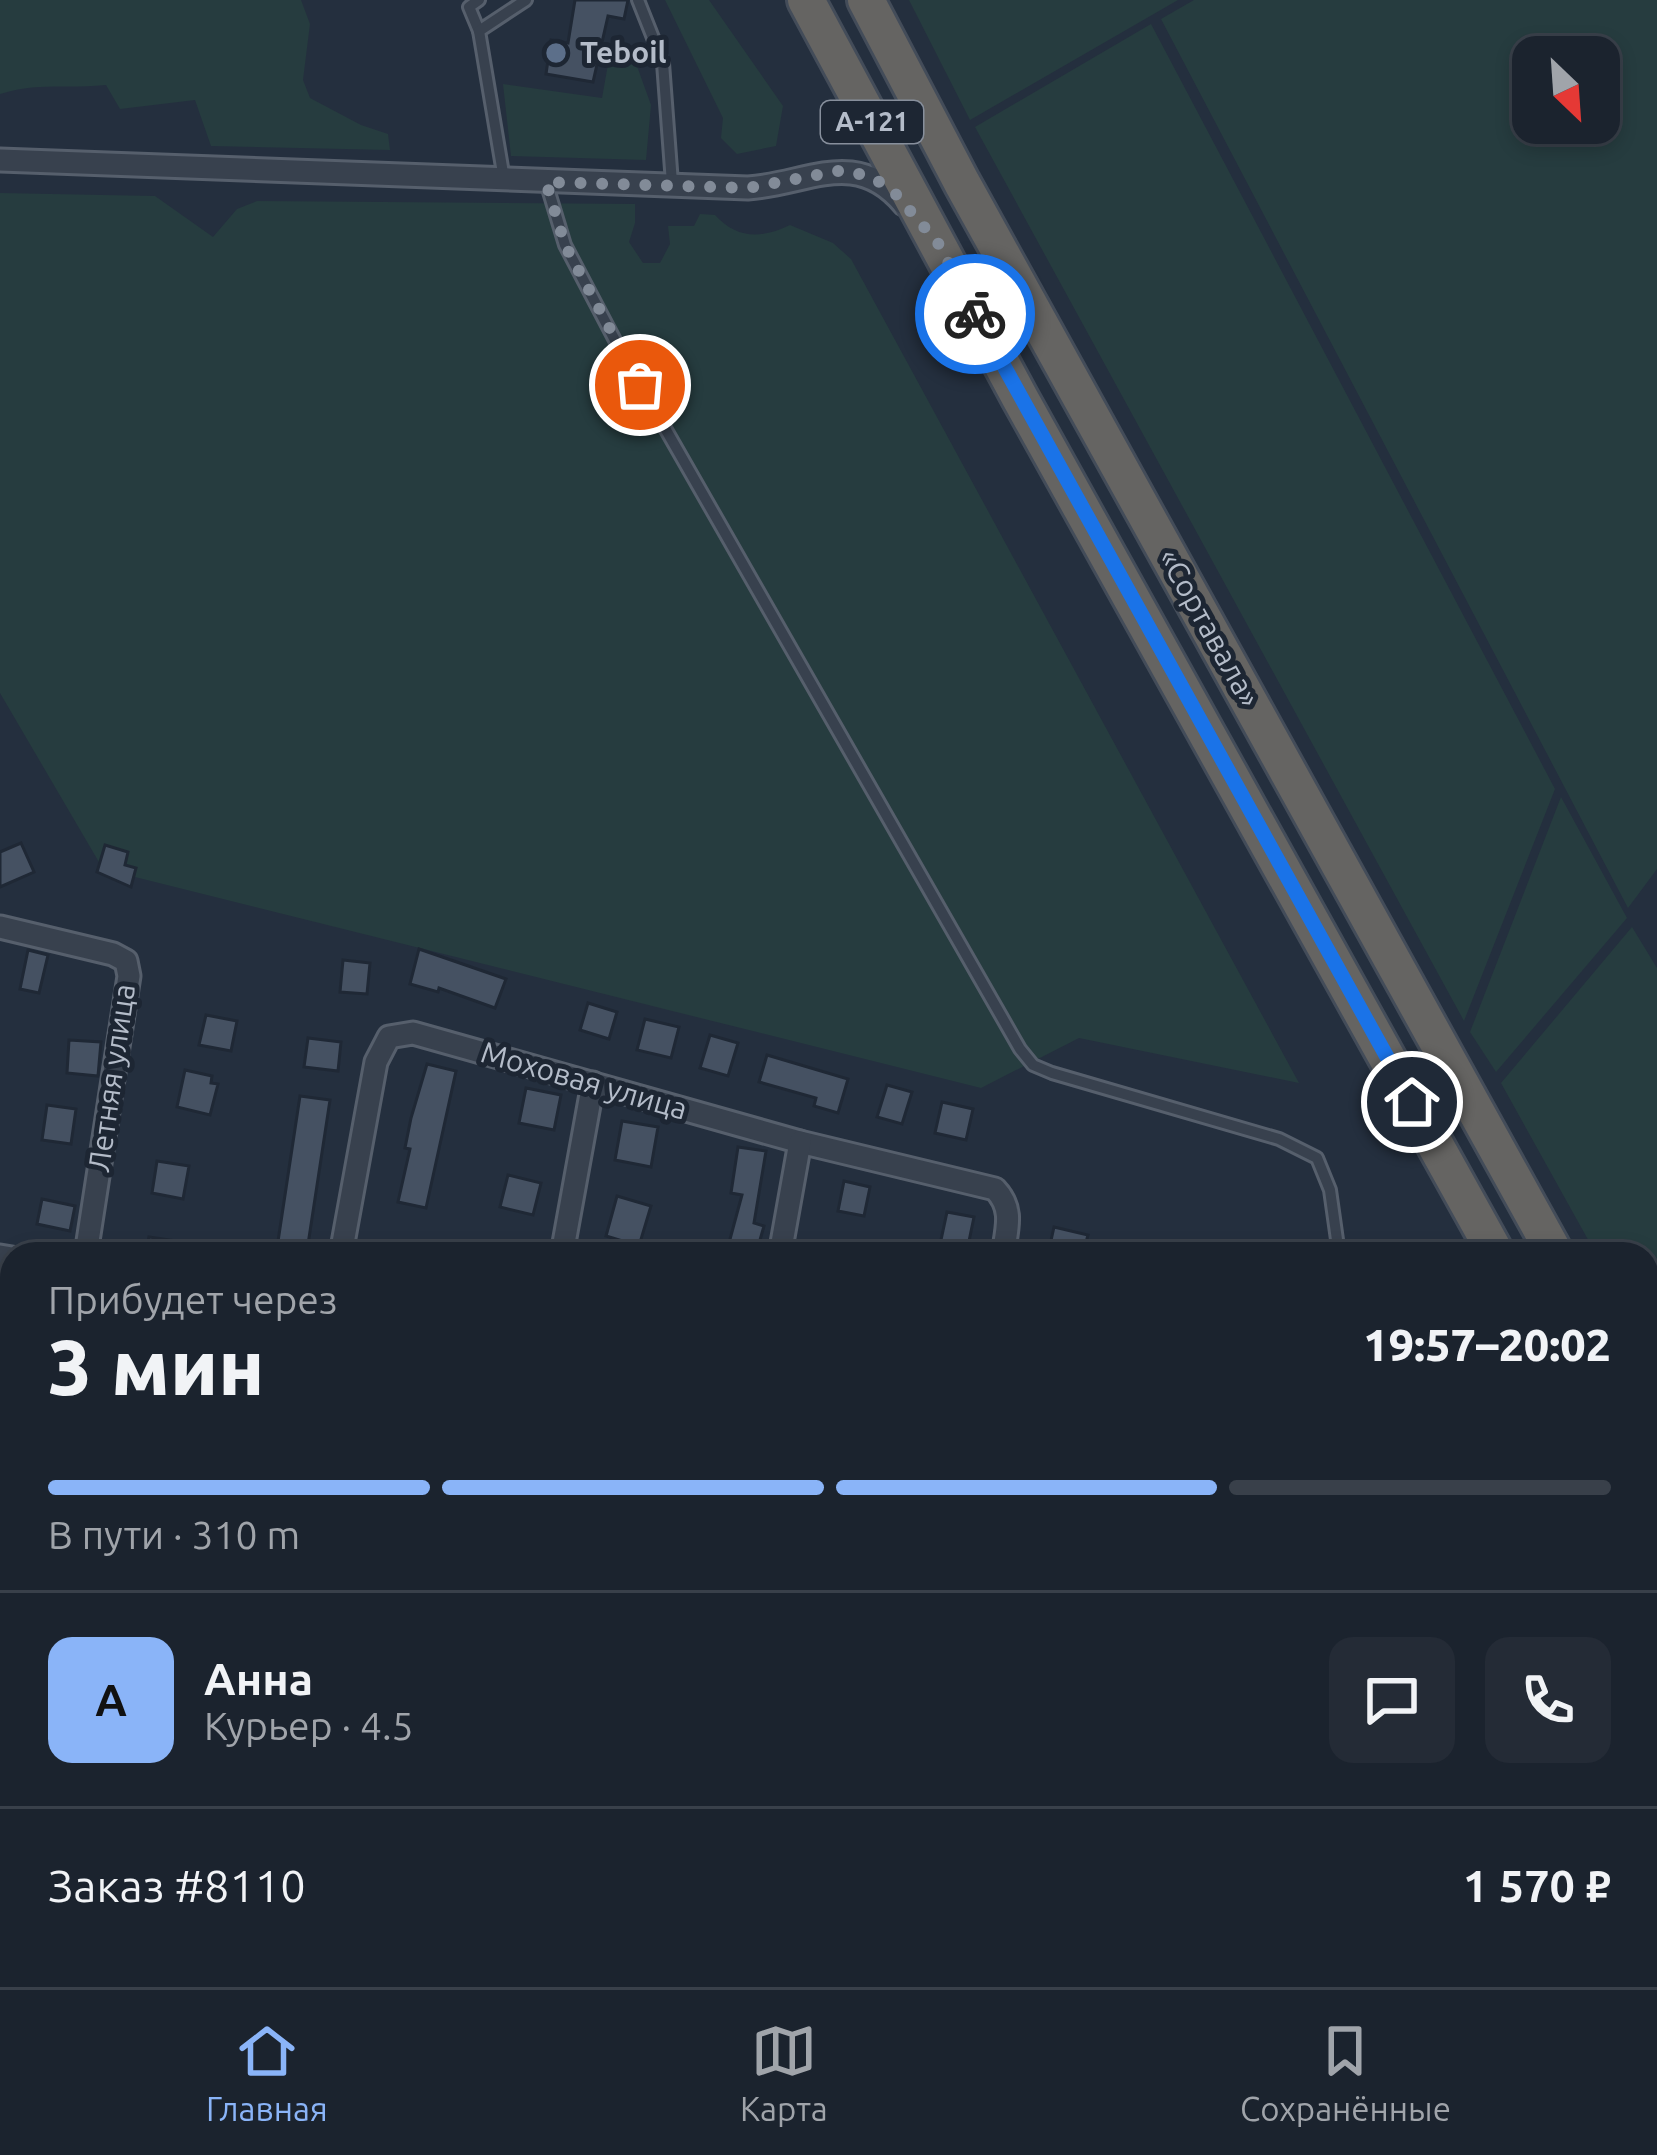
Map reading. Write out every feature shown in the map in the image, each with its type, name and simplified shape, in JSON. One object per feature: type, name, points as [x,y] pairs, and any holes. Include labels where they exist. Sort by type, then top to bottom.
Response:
[{"type":"highway","name":"«Сортавала»","points":[[806,0],[1020,398],[1489,1242]]},
{"type":"highway","name":"«Сортавала»","points":[[866,0],[962,183],[1548,1242]]},
{"type":"street","points":[[0,160],[748,188],[843,170],[872,177],[893,191],[938,243]]},
{"type":"street","name":"Летняя улица","points":[[0,927],[127,962],[129,976],[88,1242]]},
{"type":"street","name":"Моховая улица","points":[[343,1242],[376,1062],[389,1037],[413,1034],[800,1142],[995,1189],[1007,1202],[1005,1242]]},
{"type":"street","points":[[564,1242],[593,1083]]},
{"type":"street","points":[[782,1242],[800,1142]]},
{"type":"lane","points":[[479,0],[469,7],[479,31],[504,181]]},
{"type":"lane","points":[[479,31],[526,0]]},
{"type":"lane","points":[[638,0],[663,63],[672,183]]},
{"type":"lane","points":[[546,182],[565,245],[619,346],[1020,1049],[1033,1064],[1052,1073],[1279,1139],[1317,1158],[1330,1190],[1337,1242]]},
{"type":"green space","points":[[0,0],[301,0],[310,24],[303,80],[310,98],[388,134],[390,150],[211,146],[195,100],[120,109],[106,85],[0,94]]},
{"type":"green space","points":[[665,0],[709,0],[783,106],[776,146],[737,154],[721,138],[723,118]]},
{"type":"green space","points":[[909,0],[1178,0],[970,120]]},
{"type":"green space","points":[[1194,0],[1657,0],[1657,869],[1628,908],[1161,19]]},
{"type":"green space","points":[[1151,24],[1555,789],[1464,1021],[975,127]]},
{"type":"green space","points":[[610,53],[633,55],[651,105],[646,160],[511,156],[503,84],[602,98]]},
{"type":"green space","points":[[0,193],[155,196],[213,237],[237,209],[257,201],[635,204],[629,242],[643,263],[660,263],[670,244],[668,226],[694,226],[700,214],[715,215],[732,229],[750,234],[790,225],[833,243],[851,259],[1299,1083],[1079,1038],[981,1088],[103,869],[0,693]]},
{"type":"green space","points":[[1561,797],[1627,918],[1496,1072],[1470,1032]]},
{"type":"green space","points":[[1632,927],[1657,968],[1657,1242],[1589,1242],[1501,1083]]},
{"type":"building","points":[[575,0],[628,0],[624,19],[608,16],[593,82],[546,74],[551,40],[568,43]]},
{"type":"building","points":[[21,843],[34,872],[0,887],[0,852]]},
{"type":"building","points":[[105,845],[128,852],[125,865],[136,868],[131,887],[97,872]]},
{"type":"building","points":[[419,949],[506,979],[495,1008],[439,988],[438,992],[410,984]]},
{"type":"building","points":[[28,950],[48,955],[39,993],[20,989]]},
{"type":"building","points":[[343,960],[370,963],[367,994],[340,992]]},
{"type":"building","points":[[588,1003],[617,1012],[609,1039],[580,1030]]},
{"type":"building","points":[[206,1015],[237,1021],[231,1051],[199,1045]]},
{"type":"building","points":[[645,1019],[679,1027],[671,1058],[637,1050]]},
{"type":"building","points":[[710,1035],[738,1043],[728,1076],[700,1068]]},
{"type":"building","points":[[308,1038],[341,1042],[338,1071],[304,1067]]},
{"type":"building","points":[[69,1040],[101,1042],[98,1076],[67,1073]]},
{"type":"building","points":[[767,1055],[848,1079],[838,1113],[814,1106],[816,1098],[759,1082]]},
{"type":"building","points":[[427,1064],[456,1071],[426,1208],[398,1202],[410,1149],[405,1148],[411,1118]]},
{"type":"building","points":[[185,1070],[212,1076],[211,1083],[218,1084],[210,1115],[177,1107]]},
{"type":"building","points":[[887,1085],[912,1092],[902,1124],[877,1117]]},
{"type":"building","points":[[526,1088],[561,1095],[554,1130],[519,1123]]},
{"type":"building","points":[[300,1096],[330,1100],[308,1242],[278,1242]]},
{"type":"building","points":[[942,1102],[973,1109],[966,1140],[935,1133]]},
{"type":"building","points":[[47,1105],[76,1109],[71,1144],[42,1140]]},
{"type":"building","points":[[622,1121],[658,1127],[651,1167],[615,1160]]},
{"type":"building","points":[[738,1147],[766,1151],[754,1223],[764,1226],[759,1242],[729,1242],[742,1195],[731,1193]]},
{"type":"building","points":[[157,1161],[189,1166],[183,1199],[152,1193]]},
{"type":"building","points":[[508,1175],[541,1183],[533,1215],[500,1207]]},
{"type":"building","points":[[844,1181],[870,1187],[864,1216],[838,1211]]},
{"type":"building","points":[[617,1196],[651,1206],[640,1242],[606,1236]]},
{"type":"building","points":[[42,1199],[75,1206],[70,1231],[37,1224]]},
{"type":"building","points":[[947,1212],[974,1217],[969,1242],[941,1240]]},
{"type":"building","points":[[1054,1227],[1088,1235],[1086,1242],[1051,1242]]},
{"type":"way so far","points":[[640,385],[565,245],[546,182],[748,188],[843,170],[872,177],[893,191],[938,243],[975,314]]},
{"type":"place","name":"Teboil","points":[[556,53]]},
{"type":"route","points":[[975,314],[1412,1102]]}]
